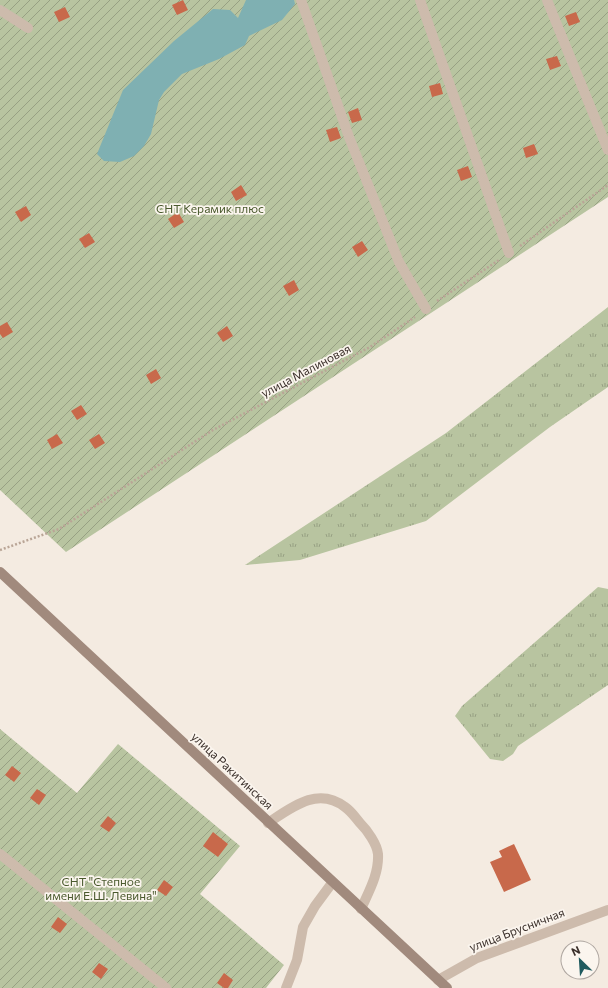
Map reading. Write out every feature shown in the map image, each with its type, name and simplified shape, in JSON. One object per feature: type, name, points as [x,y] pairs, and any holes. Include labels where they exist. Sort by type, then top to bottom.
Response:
[{"type":"street","points":[[301,0],[349,137],[396,255],[426,309]]},
{"type":"street","points":[[420,0],[509,253]]},
{"type":"street","points":[[547,0],[608,150]]},
{"type":"street","points":[[0,10],[28,28]]},
{"type":"street","name":"улица Ракитинская","points":[[0,572],[447,988]]},
{"type":"street","points":[[268,823],[292,806],[312,798],[330,798],[345,807],[368,831],[378,852],[377,874],[361,909]]},
{"type":"street","points":[[0,854],[166,988]]},
{"type":"street","points":[[286,988],[297,960],[303,927],[315,906],[332,882]]},
{"type":"street","name":"улица Брусничная","points":[[438,980],[477,958],[608,910]]},
{"type":"path","name":"улица Малиновая","points":[[0,550],[59,529],[213,430],[370,347],[608,185]]},
{"type":"green space","name":"СНТ Керамик плюс","points":[[0,0],[608,0],[608,197],[66,552],[0,490]]},
{"type":"green space","points":[[608,307],[608,387],[550,427],[426,521],[300,560],[245,565],[446,433]]},
{"type":"green space","points":[[598,587],[608,589],[608,685],[518,746],[513,754],[503,761],[490,759],[455,716],[462,706]]},
{"type":"green space","name":"СНТ \"Степное имени Е.Ш. Левина\"","points":[[0,729],[77,793],[118,744],[240,846],[200,894],[284,965],[266,988],[0,988]]},
{"type":"water","points":[[246,0],[294,0],[295,4],[282,20],[249,36],[245,45],[219,59],[182,74],[164,92],[159,100],[151,134],[144,146],[134,156],[120,162],[104,161],[97,154],[123,90],[174,41],[213,9],[230,10],[238,18]]},
{"type":"building","points":[[183,0],[188,10],[177,15],[172,5]]},
{"type":"building","points":[[65,7],[70,17],[59,22],[54,12]]},
{"type":"building","points":[[576,12],[580,22],[569,26],[565,16]]},
{"type":"building","points":[[557,56],[561,66],[550,70],[546,59]]},
{"type":"building","points":[[440,83],[443,94],[432,97],[429,86]]},
{"type":"building","points":[[358,108],[362,120],[352,123],[348,112]]},
{"type":"building","points":[[337,127],[341,138],[330,142],[326,130]]},
{"type":"building","points":[[534,144],[538,154],[526,158],[523,148]]},
{"type":"building","points":[[468,166],[472,177],[461,181],[457,170]]},
{"type":"building","points":[[241,185],[247,195],[236,201],[231,192]]},
{"type":"building","points":[[26,206],[31,215],[21,222],[15,212]]},
{"type":"building","points":[[178,212],[184,222],[174,228],[168,219]]},
{"type":"building","points":[[89,233],[95,242],[85,248],[79,239]]},
{"type":"building","points":[[362,241],[368,250],[358,257],[352,247]]},
{"type":"building","points":[[294,280],[299,290],[289,296],[283,286]]},
{"type":"building","points":[[7,322],[13,332],[3,338],[0,334],[0,326]]},
{"type":"building","points":[[227,326],[233,336],[223,342],[217,333]]},
{"type":"building","points":[[156,369],[161,378],[151,384],[146,375]]},
{"type":"building","points":[[81,405],[87,414],[77,420],[71,411]]},
{"type":"building","points":[[57,434],[63,443],[52,449],[47,440]]},
{"type":"building","points":[[99,434],[105,443],[95,449],[89,440]]},
{"type":"building","points":[[12,766],[21,773],[14,782],[5,775]]},
{"type":"building","points":[[37,789],[46,795],[39,805],[30,798]]},
{"type":"building","points":[[108,816],[116,823],[109,832],[100,826]]},
{"type":"building","points":[[213,832],[228,844],[218,857],[203,846]]},
{"type":"building","points":[[514,844],[531,880],[504,892],[490,862],[502,857],[499,851]]},
{"type":"building","points":[[164,880],[173,887],[166,896],[157,890]]},
{"type":"building","points":[[58,917],[67,924],[60,933],[51,927]]},
{"type":"building","points":[[99,963],[108,969],[101,979],[92,972]]},
{"type":"building","points":[[224,973],[233,980],[228,988],[224,988],[217,983]]}]
